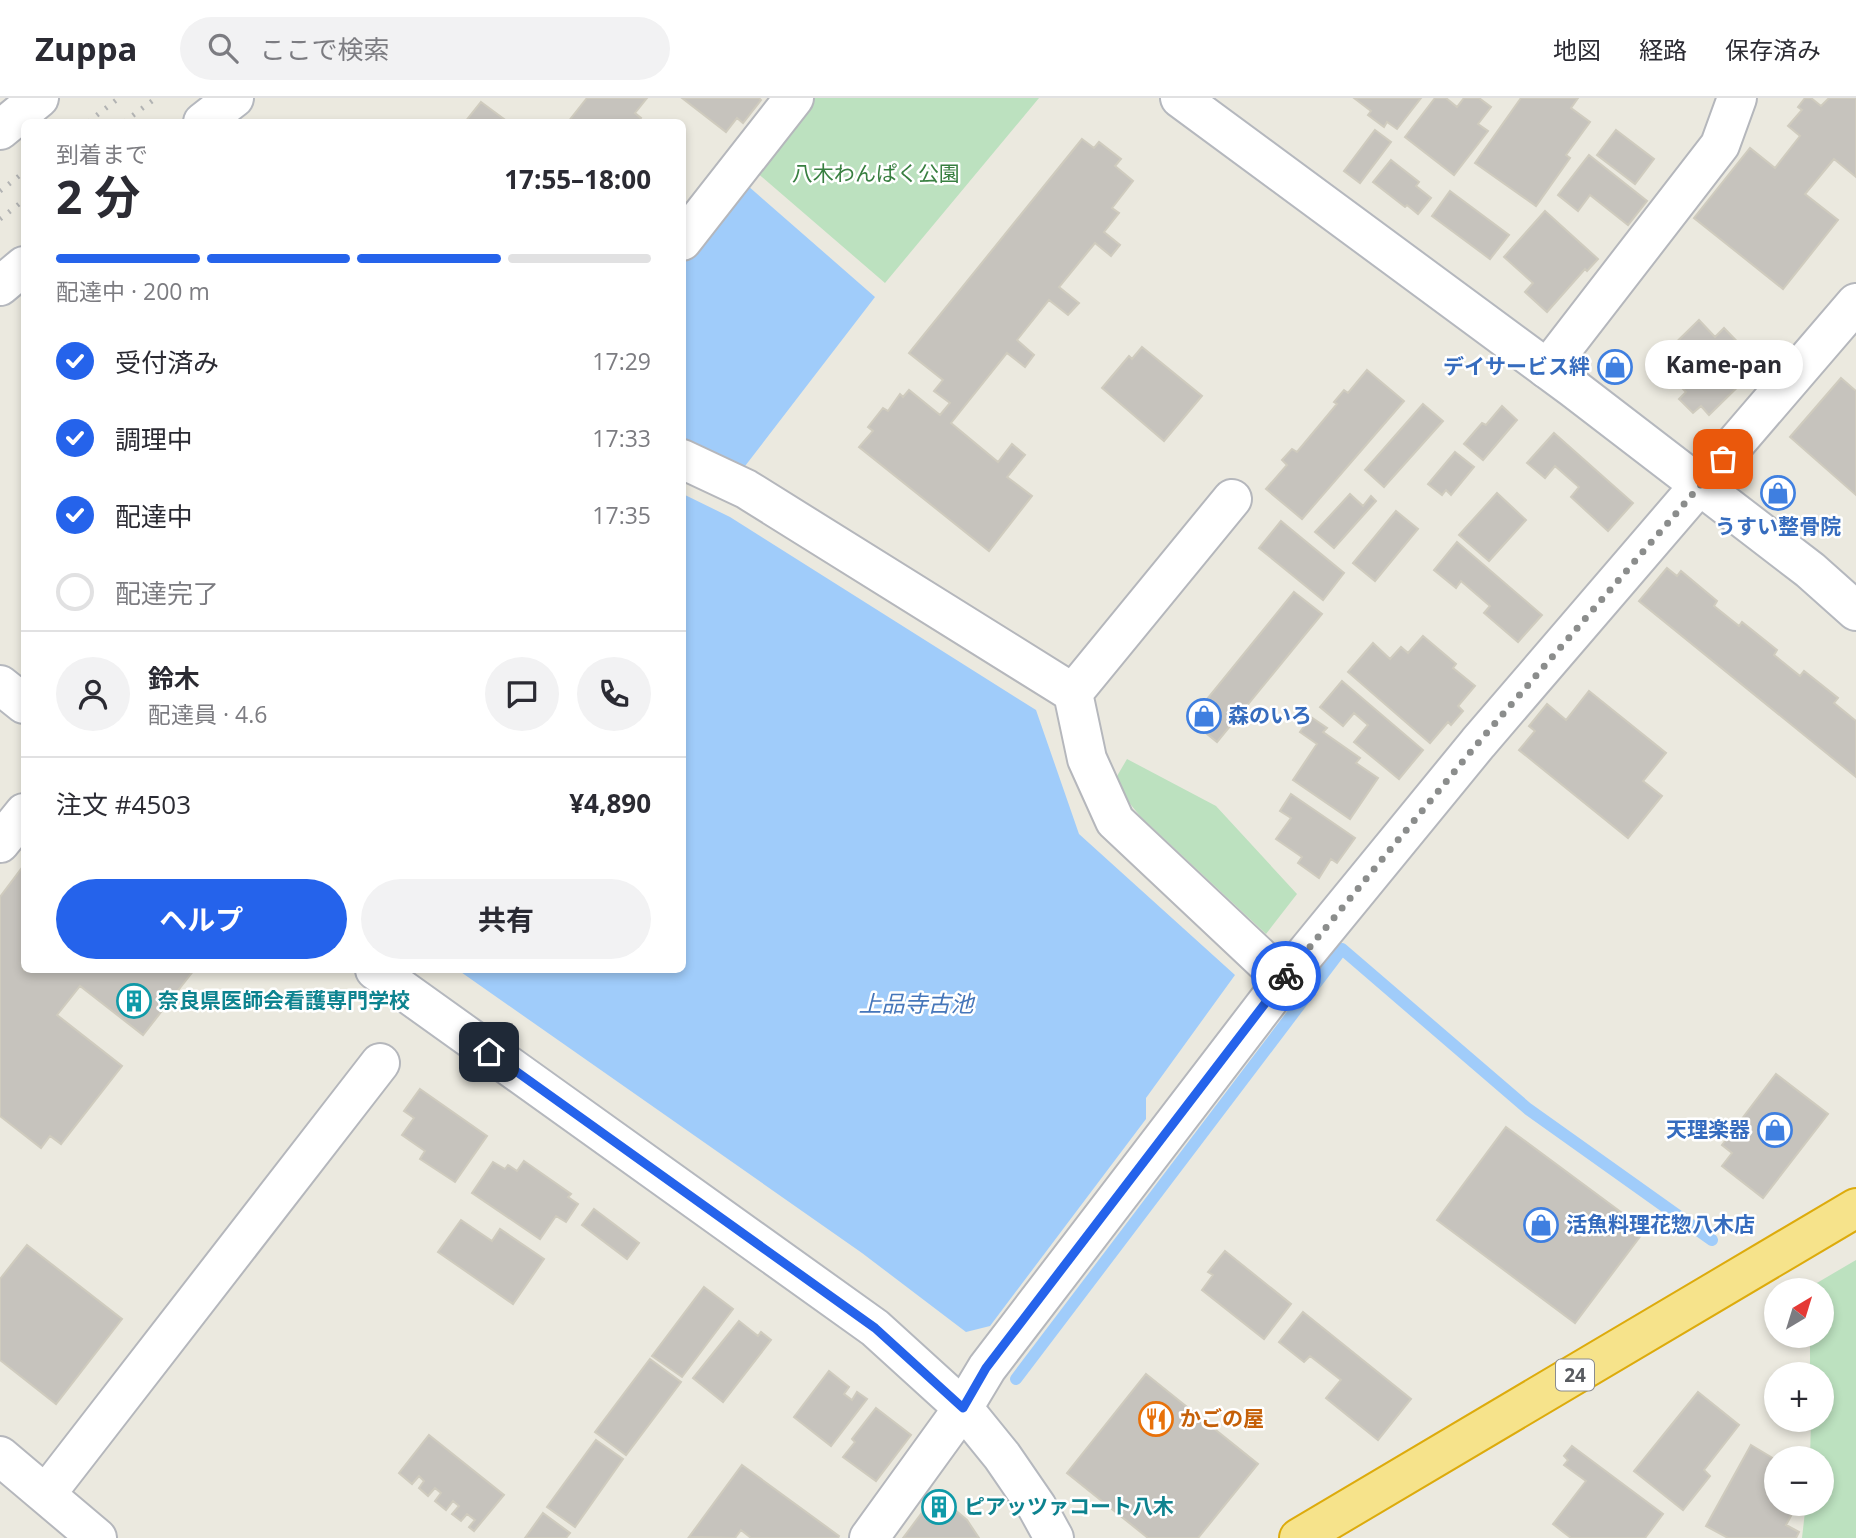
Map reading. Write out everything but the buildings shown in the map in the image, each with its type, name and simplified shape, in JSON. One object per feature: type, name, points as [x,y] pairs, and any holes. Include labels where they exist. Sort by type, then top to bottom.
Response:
[{"type":"highway","name":"24","points":[[1299,1538],[1853,1210]]},
{"type":"street","points":[[0,130],[39,98]]},
{"type":"street","points":[[686,236],[794,98]]},
{"type":"street","points":[[1180,98],[1547,369],[1810,570],[1856,611]]},
{"type":"street","points":[[1547,369],[1720,145],[1737,98]]},
{"type":"street","points":[[0,286],[21,268]]},
{"type":"street","points":[[869,1538],[963,1408],[986,1368],[1283,980],[1478,743],[1856,303]]},
{"type":"street","points":[[686,461],[746,489],[1073,693],[1087,759],[1115,821],[1283,980]]},
{"type":"street","points":[[1073,693],[1232,499]]},
{"type":"street","points":[[0,685],[21,702]]},
{"type":"street","points":[[0,843],[21,817]]},
{"type":"street","points":[[379,973],[875,1328],[963,1408],[1002,1456],[1037,1507],[1054,1538]]},
{"type":"street","points":[[46,1494],[380,1063]]},
{"type":"street","points":[[0,1456],[97,1538]]},
{"type":"green space","name":"八木わんぱく公園","points":[[813,98],[1039,98],[885,283],[755,171]]},
{"type":"green space","points":[[1127,759],[1216,806],[1297,894],[1266,934],[1140,816],[1113,783]]},
{"type":"green space","points":[[1856,1260],[1856,1538],[1802,1538],[1805,1516],[1834,1516],[1834,1446],[1810,1446],[1811,1432],[1834,1432],[1834,1362],[1810,1362],[1810,1348],[1834,1348],[1834,1278],[1825,1278]]},
{"type":"water","points":[[747,185],[875,297],[742,470],[686,446],[686,261]]},
{"type":"water","name":"上品寺古池","points":[[686,495],[730,517],[1036,710],[1079,834],[1235,975],[1146,1098],[1146,1119],[990,1326],[966,1332],[862,1253],[462,973],[686,973]]},
{"type":"waterway","points":[[1016,1379],[1342,949],[1528,1109],[1712,1240]]},
{"type":"railway","points":[[92,119],[119,98]]},
{"type":"railway","points":[[128,119],[156,98]]},
{"type":"railway","points":[[0,191],[21,174]]},
{"type":"railway","points":[[0,219],[21,202]]},
{"type":"way so far","points":[[1286,976],[1478,743],[1723,459]]},
{"type":"place","name":"デイサービス絆","points":[[1615,367]]},
{"type":"place","name":"Kame-pan","points":[[1723,459]]},
{"type":"place","name":"うすい整骨院","points":[[1778,493]]},
{"type":"place","name":"森のいろ","points":[[1204,716]]},
{"type":"place","name":"奈良県医師会看護専門学校","points":[[134,1001]]},
{"type":"place","name":"天理楽器","points":[[1775,1130]]},
{"type":"place","name":"活魚料理花惣八木店","points":[[1541,1225]]},
{"type":"place","name":"かごの屋","points":[[1156,1419]]},
{"type":"place","name":"ピアッツァコート八木","points":[[939,1507]]},
{"type":"route","points":[[489,1052],[875,1328],[963,1408],[986,1368],[1286,976]]}]
